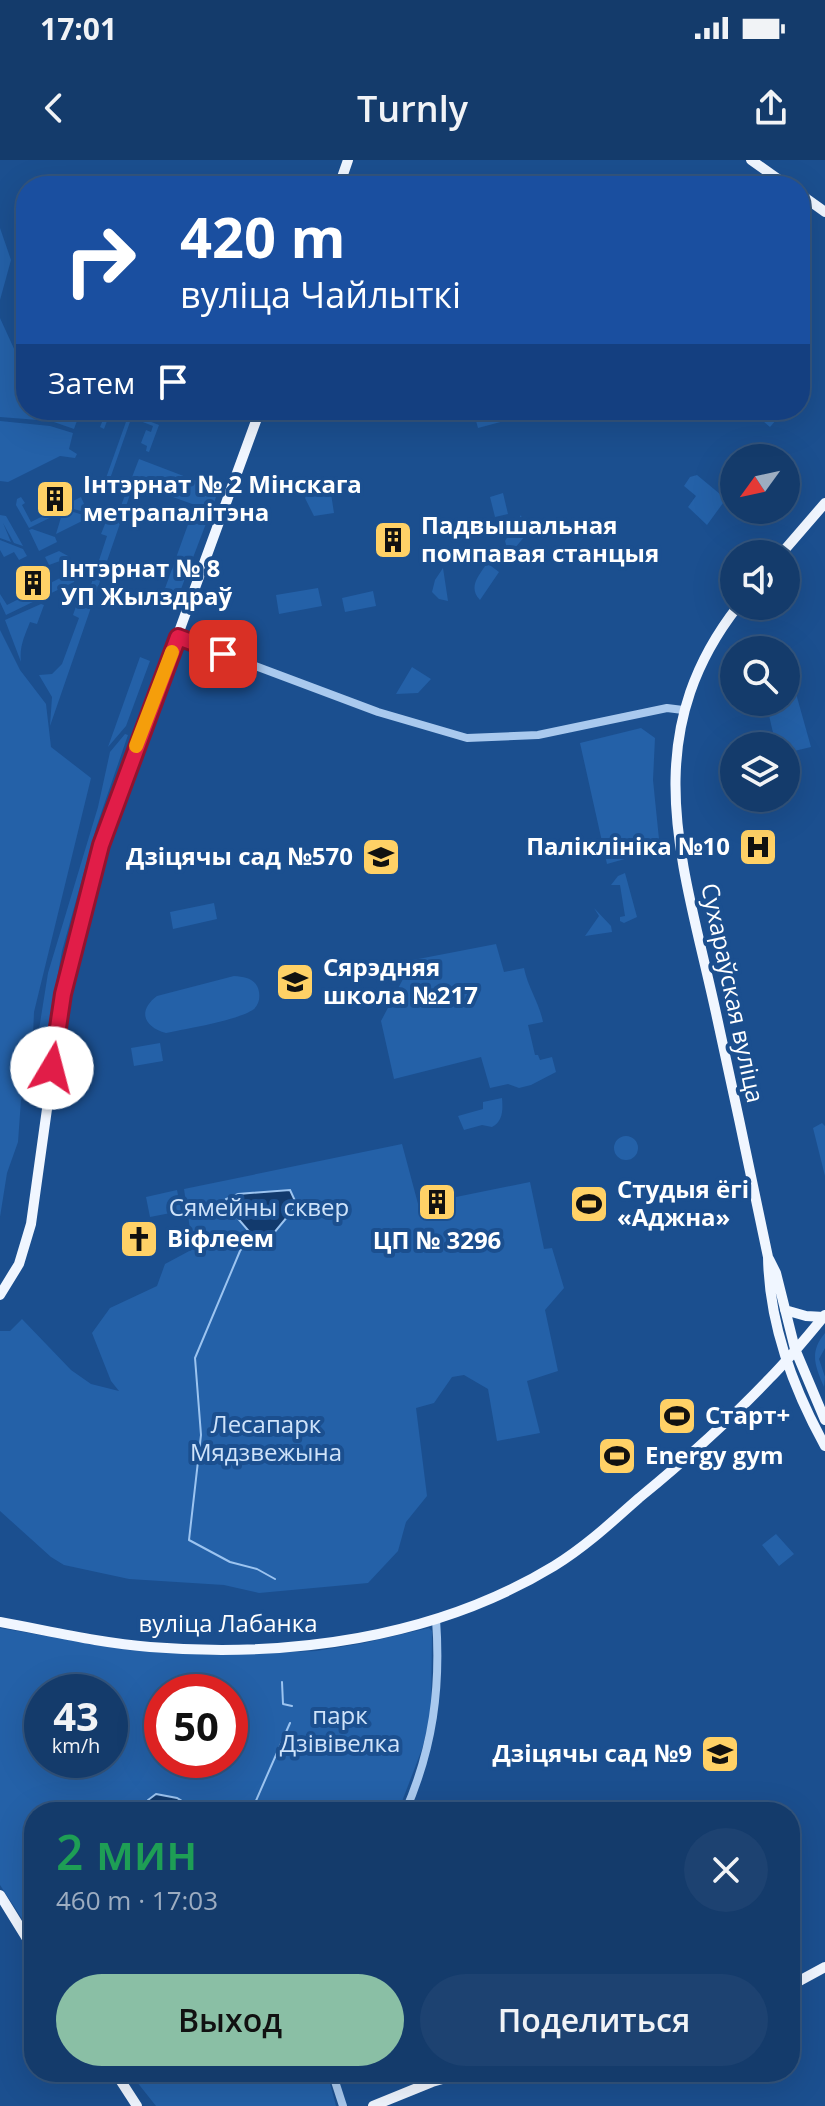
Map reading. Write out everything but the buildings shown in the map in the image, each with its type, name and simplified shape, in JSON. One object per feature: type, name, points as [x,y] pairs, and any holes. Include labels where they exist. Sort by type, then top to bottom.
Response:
[{"type":"main road","points":[[751,160],[774,176]]},
{"type":"main road","points":[[0,1295],[19,1264],[31,1224],[63,994],[97,859],[256,420]]},
{"type":"main road","points":[[793,540],[825,503]]},
{"type":"main road","name":"Сухараўская вуліца","points":[[728,620],[714,640],[683,710],[674,778],[681,852],[768,1257],[768,1275],[786,1361],[825,1446]]},
{"type":"main road","name":"Сухараўская вуліца","points":[[768,1257],[776,1273],[795,1349],[825,1420]]},
{"type":"main road","points":[[785,1310],[806,1316],[824,1316]]},
{"type":"main road","name":"вуліца Лабанка","points":[[0,1622],[149,1647],[245,1648],[317,1645],[367,1637],[436,1619],[514,1588],[555,1565],[606,1527],[667,1475],[769,1379],[824,1316]]},
{"type":"main road","points":[[769,1379],[782,1377],[798,1386]]},
{"type":"main road","points":[[0,1895],[24,1934]]},
{"type":"main road","points":[[800,1981],[825,1967]]},
{"type":"main road","points":[[121,2082],[137,2106]]},
{"type":"main road","points":[[373,2106],[432,2082]]},
{"type":"street","points":[[178,637],[378,712],[467,738],[538,735],[667,708],[683,710]]},
{"type":"street","points":[[408,1802],[433,1729],[436,1619]]},
{"type":"street","points":[[335,2082],[343,2106]]},
{"type":"green space","points":[[0,228],[11,260],[0,300]]},
{"type":"green space","points":[[0,318],[16,353],[16,418],[0,417]]},
{"type":"green space","points":[[38,420],[77,420],[74,429]]},
{"type":"green space","points":[[127,420],[131,420],[105,493],[101,492]]},
{"type":"green space","points":[[138,420],[159,425],[149,452],[146,451],[147,446],[141,443],[146,430],[151,432],[153,426]]},
{"type":"green space","points":[[476,420],[508,420],[478,428]]},
{"type":"green space","points":[[762,420],[776,420],[770,427]]},
{"type":"green space","points":[[0,421],[50,426],[73,433],[69,449],[77,454],[75,458],[60,456],[8,482],[0,481]]},
{"type":"green space","points":[[139,459],[215,488],[218,492],[178,597],[163,594],[195,505],[134,483],[50,726],[52,697],[39,675],[52,674],[62,664],[79,618],[73,615],[80,595],[87,597],[107,536],[101,534],[109,514],[117,516]]},
{"type":"green space","points":[[697,475],[720,494],[720,507],[707,525],[688,507],[696,496],[684,486],[690,477]]},
{"type":"green space","points":[[330,487],[334,513],[314,516],[305,498],[309,490]]},
{"type":"green space","points":[[503,493],[508,514],[495,517],[490,497]]},
{"type":"green space","points":[[21,497],[31,522],[81,497],[88,513],[70,508],[29,528],[16,505]]},
{"type":"green space","points":[[70,511],[90,517],[56,534],[62,514]]},
{"type":"green space","points":[[0,515],[6,516],[23,546],[14,543],[3,523],[11,542],[0,538]]},
{"type":"green space","points":[[521,515],[525,536],[509,555],[505,541]]},
{"type":"green space","points":[[29,530],[55,537],[57,542],[39,551]]},
{"type":"green space","points":[[0,540],[23,549],[27,556],[19,560],[14,552],[4,557]]},
{"type":"green space","points":[[59,551],[68,556],[77,573],[74,582],[6,615],[0,594],[7,605],[66,575],[60,561],[49,565],[45,557]]},
{"type":"green space","points":[[487,563],[499,572],[480,600],[475,586]]},
{"type":"green space","points":[[443,568],[448,601],[439,599],[432,592]]},
{"type":"green space","points":[[318,588],[322,606],[279,614],[276,595]]},
{"type":"green space","points":[[373,591],[376,606],[345,612],[342,598]]},
{"type":"green space","points":[[44,605],[37,624],[30,622],[24,636],[21,662],[5,620]]},
{"type":"green space","points":[[0,630],[20,670],[46,704],[51,747],[91,778],[34,1012],[32,1061],[21,1100],[18,1142],[7,1173],[0,1217]]},
{"type":"green space","points":[[140,657],[150,661],[126,726],[108,747]]},
{"type":"green space","points":[[412,667],[431,679],[418,693],[396,694]]},
{"type":"green space","points":[[800,708],[811,747],[800,750],[800,732],[773,732],[769,716],[800,716]]},
{"type":"green space","points":[[641,728],[655,738],[653,780],[660,849],[607,864],[580,743]]},
{"type":"green space","points":[[125,734],[128,735],[97,825],[62,951],[36,1094],[37,1042],[48,973],[98,807],[110,752]]},
{"type":"green space","points":[[625,873],[637,917],[624,923],[620,921],[620,917],[625,916],[620,885],[611,885]]},
{"type":"green space","points":[[214,903],[217,919],[173,929],[170,912]]},
{"type":"green space","points":[[594,908],[611,926],[612,932],[585,936],[599,916]]},
{"type":"green space","points":[[496,944],[504,972],[524,968],[543,1022],[528,1025],[535,1055],[540,1060],[552,1057],[556,1072],[519,1088],[508,1084],[490,1088],[481,1057],[394,1079],[381,1021],[413,960]]},
{"type":"green space","points":[[234,976],[250,980],[258,988],[258,1003],[247,1013],[166,1033],[148,1023],[147,1007],[157,996]]},
{"type":"green space","points":[[160,1043],[163,1061],[134,1066],[131,1048]]},
{"type":"green space","points":[[502,1098],[502,1115],[496,1125],[464,1130],[458,1116],[483,1109],[483,1102]]},
{"type":"green space","points":[[822,1123],[825,1126],[825,1176],[813,1128]]},
{"type":"green space","points":[[626,1136],[637,1143],[638,1148],[631,1159],[626,1160],[615,1153],[614,1148],[621,1137]]},
{"type":"green space","name":"Лесапарк Мядзвежына","points":[[402,1144],[421,1215],[453,1208],[451,1198],[530,1182],[544,1249],[552,1248],[564,1288],[545,1310],[558,1371],[527,1381],[540,1433],[497,1441],[488,1389],[464,1375],[452,1377],[434,1403],[416,1408],[427,1496],[406,1522],[398,1551],[368,1583],[259,1593],[224,1585],[129,1579],[64,1565],[0,1511],[0,1331],[10,1331],[22,1319],[71,1370],[91,1384],[119,1391],[111,1381],[92,1333],[110,1308],[157,1286],[165,1264],[193,1249],[184,1189]]},
{"type":"green space","points":[[177,1190],[181,1211],[150,1217],[146,1197]]},
{"type":"green space","points":[[825,1333],[825,1348],[819,1359],[825,1377],[824,1387],[815,1353]]},
{"type":"green space","points":[[776,1534],[794,1554],[779,1566],[762,1545]]},
{"type":"green space","name":"парк Дзівівелка","points":[[0,1628],[128,1650],[214,1655],[316,1651],[429,1628],[432,1631],[431,1714],[422,1749],[402,1802],[24,1802],[24,1922],[0,1885]]},
{"type":"green space","points":[[137,2082],[330,2082],[336,2106],[156,2106]]},
{"type":"shaded area","points":[[290,1190],[297,1205],[269,1239],[259,1243],[228,1207],[226,1199],[238,1194]]},
{"type":"shaded area","points":[[156,1794],[184,1802],[147,1802]]},
{"type":"waterway","points":[[252,1236],[240,1251],[195,1358],[201,1435],[189,1540],[230,1562],[257,1569],[275,1579]]},
{"type":"waterway","points":[[282,1682],[283,1704],[292,1706]]},
{"type":"waterway","points":[[255,1802],[290,1723]]},
{"type":"slow traffic","points":[[136,746],[172,652]]},
{"type":"place","name":"Інтэрнат № 2 Мінскага метрапалітэна","points":[[55,499]]},
{"type":"place","name":"Падвышальная помпавая станцыя","points":[[393,540]]},
{"type":"place","name":"Інтэрнат № 8 УП Жылздраў","points":[[33,583]]},
{"type":"place","name":"Паліклініка №10","points":[[758,847]]},
{"type":"place","name":"Дзіцячы сад №570","points":[[381,857]]},
{"type":"place","name":"Сярэдняя школа №217","points":[[295,982]]},
{"type":"place","name":"ЦП № 3296","points":[[437,1202]]},
{"type":"place","name":"Студыя ёгі «Аджна»","points":[[589,1204]]},
{"type":"place","name":"Віфлеем","points":[[139,1239]]},
{"type":"place","name":"Старт+","points":[[677,1416]]},
{"type":"place","name":"Energy gym","points":[[617,1456]]},
{"type":"place","name":"Дзіцячы сад №9","points":[[720,1754]]},
{"type":"route","points":[[52,1068],[63,994],[101,845],[178,637],[223,654]]},
{"type":"park label","name":"Сямейны сквер","points":[[259,1208]]}]
